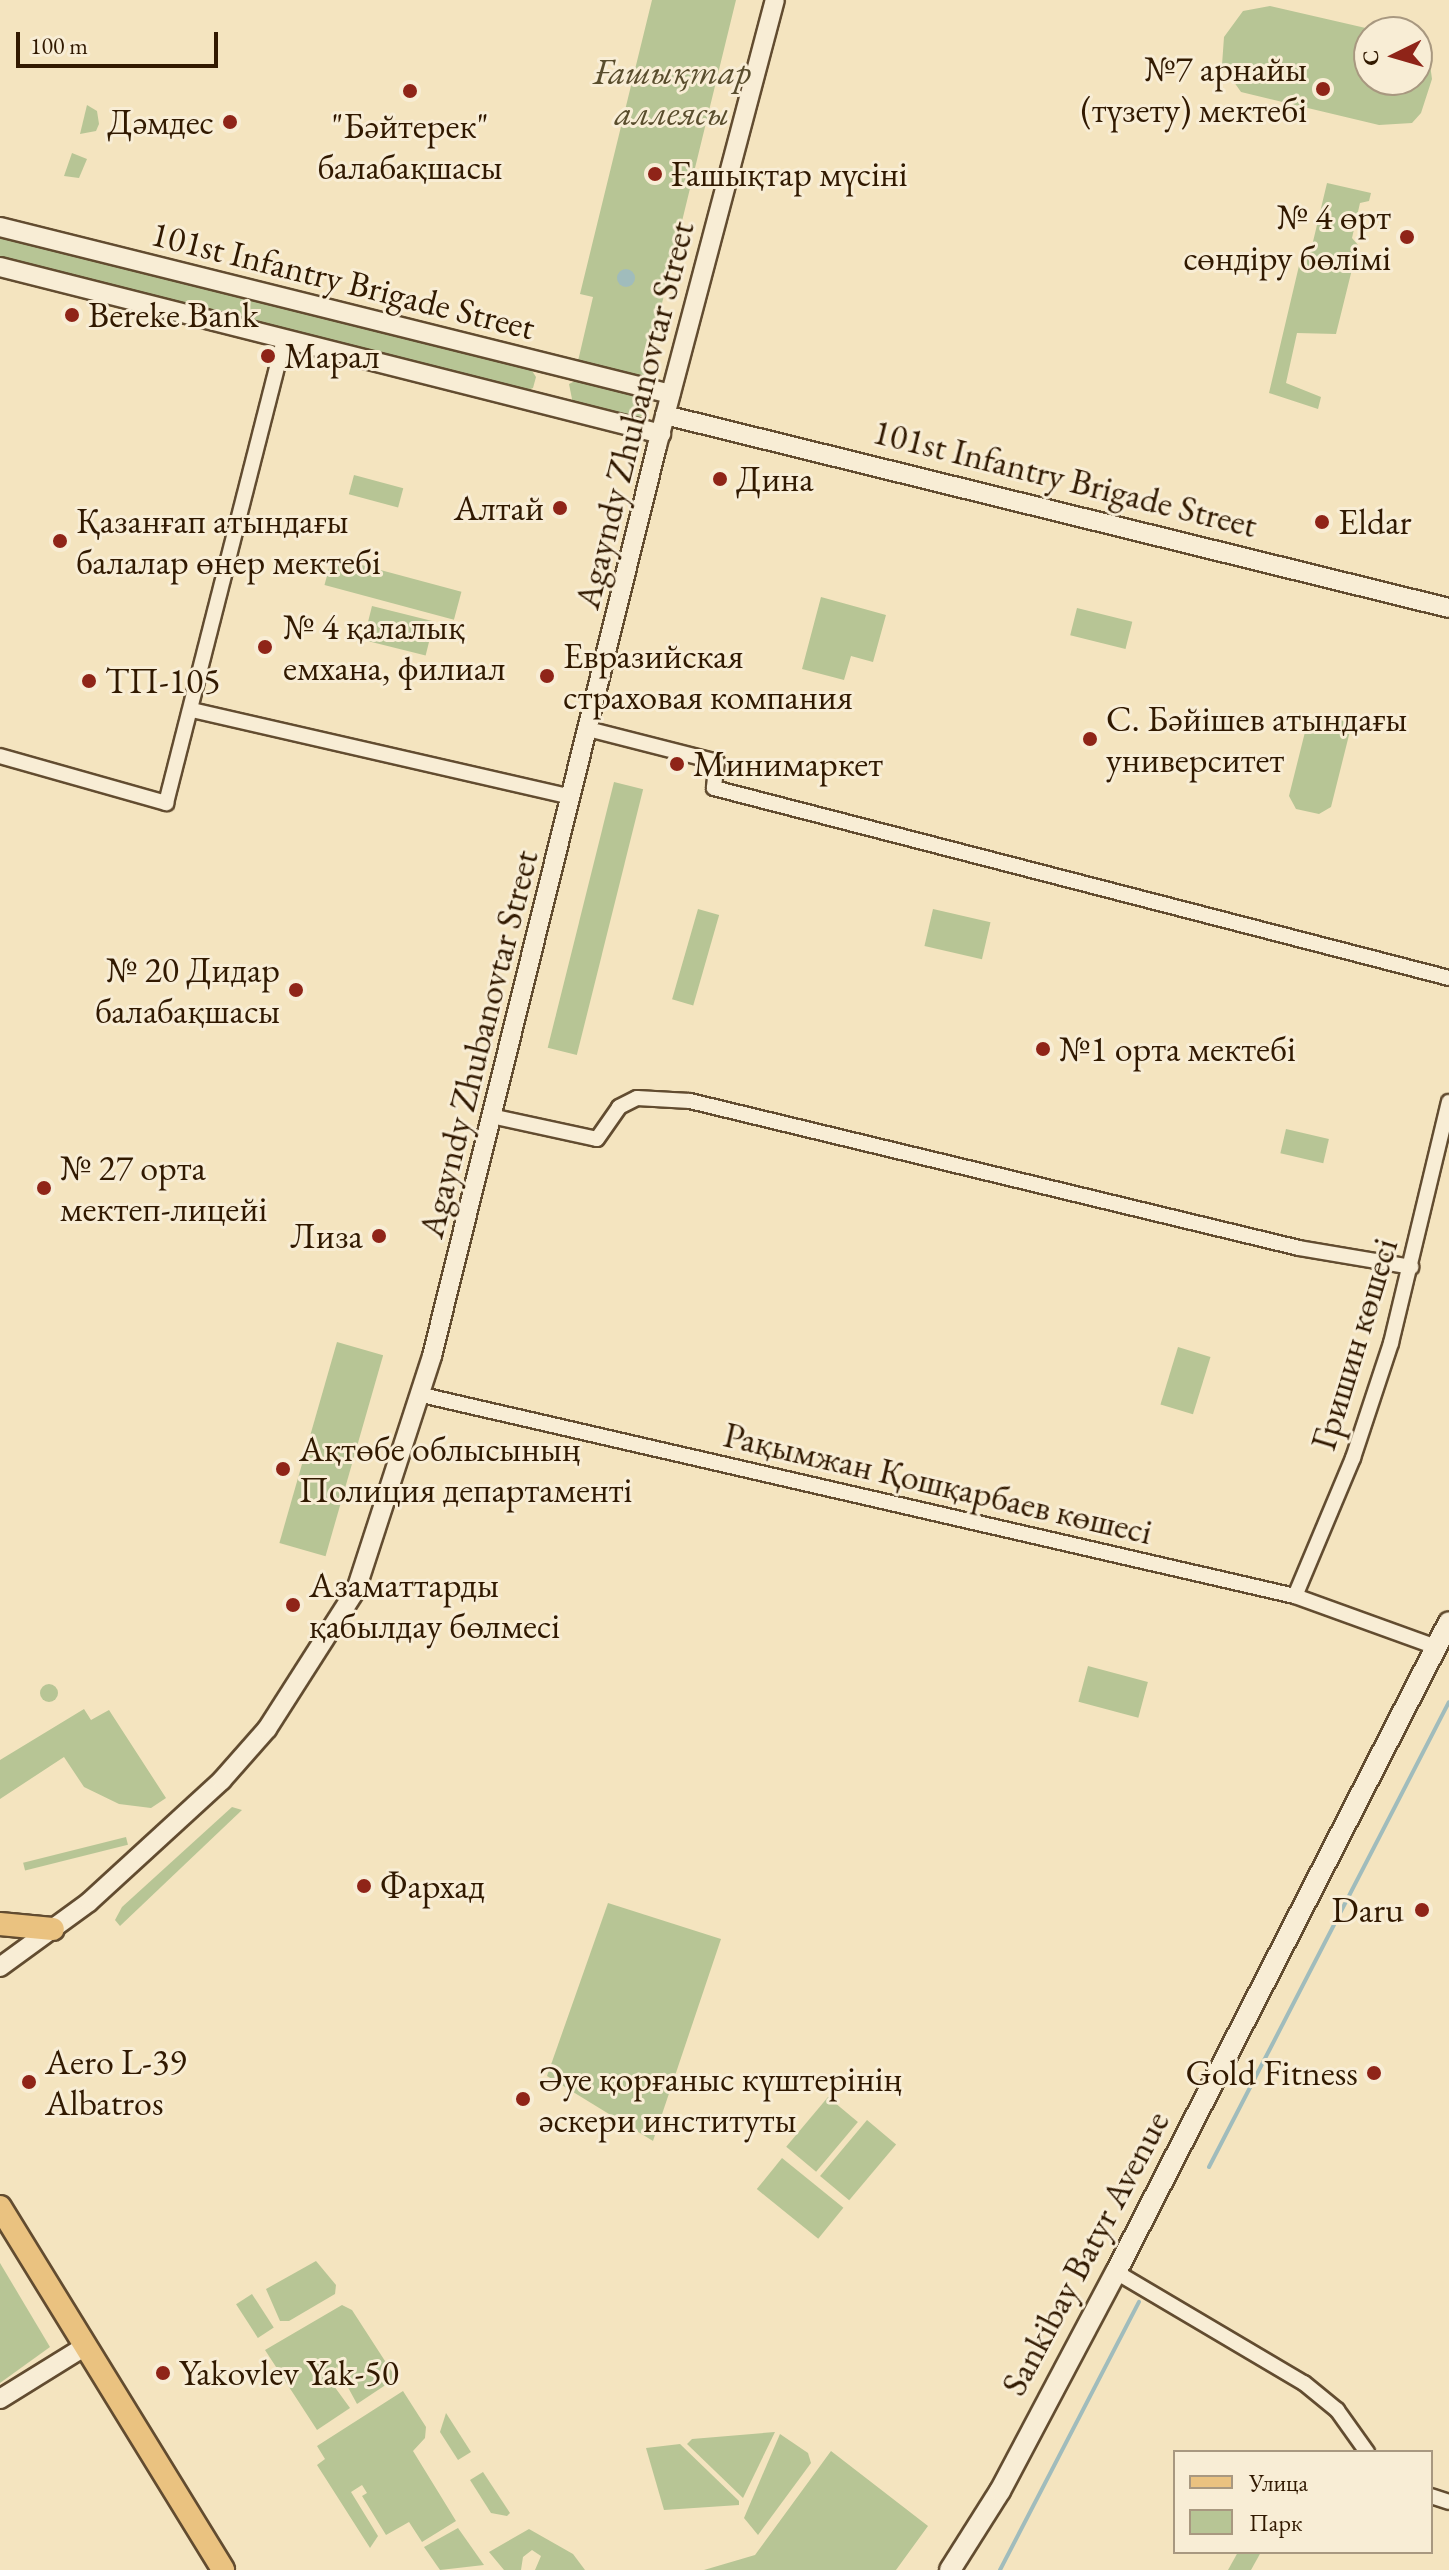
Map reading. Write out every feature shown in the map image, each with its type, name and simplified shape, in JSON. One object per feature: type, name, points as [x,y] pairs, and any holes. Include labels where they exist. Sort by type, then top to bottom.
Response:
[{"type":"main road","name":"Sankibay Batyr Avenue","points":[[950,2570],[1000,2491],[1116,2272],[1449,1622]]},
{"type":"main road","points":[[0,1924],[53,1929]]},
{"type":"main road","points":[[0,2207],[223,2570]]},
{"type":"street","name":"Agayndy Zhubanovtar Street","points":[[0,1967],[53,1929],[194,1809],[267,1729],[356,1590],[422,1395],[665,415],[775,0]]},
{"type":"street","name":"101st Infantry Brigade Street","points":[[0,227],[671,394]]},
{"type":"street","name":"101st Infantry Brigade Street","points":[[0,267],[661,434]]},
{"type":"street","points":[[0,756],[166,803],[284,339]]},
{"type":"street","name":"101st Infantry Brigade Street","points":[[665,415],[1449,608]]},
{"type":"street","points":[[192,710],[571,797]]},
{"type":"street","points":[[588,729],[717,762],[714,788],[1449,978]]},
{"type":"street","points":[[491,1116],[597,1139],[619,1107],[637,1098],[690,1101],[1299,1248],[1411,1267]]},
{"type":"street","name":"Гришин көшесі","points":[[1295,1596],[1353,1458],[1411,1267],[1449,1102]]},
{"type":"street","name":"Рақымжан Қошқарбаев көшесі","points":[[422,1395],[1295,1596],[1436,1647]]},
{"type":"street","points":[[1116,2272],[1304,2383],[1337,2410],[1366,2450]]},
{"type":"street","points":[[0,2399],[84,2347]]},
{"type":"green space","name":"Ғашықтар аллеясы","points":[[652,0],[736,0],[644,377],[578,361],[593,297],[580,294]]},
{"type":"green space","points":[[1270,6],[1353,25],[1353,96],[1426,96],[1421,113],[1412,123],[1379,125],[1241,92],[1222,65],[1224,37],[1243,11]]},
{"type":"green space","points":[[87,105],[97,111],[99,124],[96,131],[80,134]]},
{"type":"green space","points":[[72,153],[87,159],[79,178],[64,176]]},
{"type":"green space","points":[[1327,183],[1371,193],[1369,201],[1360,203],[1352,238],[1358,245],[1336,334],[1297,333],[1286,383],[1321,397],[1318,409],[1269,393],[1302,253],[1311,250]]},
{"type":"green space","points":[[0,234],[529,366],[536,377],[533,388],[523,392],[0,260]]},
{"type":"green space","points":[[579,379],[643,394],[649,410],[636,420],[573,404],[569,384]]},
{"type":"green space","points":[[354,475],[403,488],[398,508],[349,494]]},
{"type":"green space","points":[[332,557],[461,592],[454,620],[324,585]]},
{"type":"green space","points":[[821,597],[886,615],[873,662],[851,656],[844,680],[802,669]]},
{"type":"green space","points":[[372,606],[434,621],[426,655],[364,640]]},
{"type":"green space","points":[[1077,608],[1132,622],[1126,649],[1070,635]]},
{"type":"green space","points":[[1319,715],[1344,721],[1350,731],[1331,807],[1319,814],[1296,809],[1289,796],[1307,724]]},
{"type":"green space","points":[[614,782],[643,789],[577,1055],[548,1048]]},
{"type":"green space","points":[[698,909],[719,915],[693,1005],[672,999]]},
{"type":"green space","points":[[933,909],[990,922],[982,959],[924,946]]},
{"type":"green space","points":[[1286,1129],[1329,1139],[1323,1163],[1280,1153]]},
{"type":"green space","points":[[337,1342],[383,1355],[326,1556],[279,1543]]},
{"type":"green space","points":[[1178,1347],[1211,1357],[1193,1414],[1160,1404]]},
{"type":"green space","points":[[1088,1666],[1148,1682],[1138,1718],[1078,1702]]},
{"type":"green space","points":[[49,1684],[58,1693],[49,1702],[40,1693]]},
{"type":"green space","points":[[84,1709],[91,1720],[109,1710],[166,1798],[151,1808],[119,1804],[84,1787],[64,1757],[0,1799],[0,1760]]},
{"type":"green space","points":[[232,1807],[242,1810],[120,1926],[115,1920],[122,1907]]},
{"type":"green space","points":[[126,1837],[128,1845],[25,1870],[23,1863]]},
{"type":"green space","points":[[608,1903],[721,1939],[653,2141],[547,2076]]},
{"type":"green space","points":[[828,2097],[858,2122],[816,2172],[786,2147]]},
{"type":"green space","points":[[867,2120],[896,2144],[849,2200],[820,2176]]},
{"type":"green space","points":[[782,2158],[843,2208],[818,2239],[757,2189]]},
{"type":"green space","points":[[316,2261],[336,2285],[335,2294],[289,2321],[280,2321],[266,2289]]},
{"type":"green space","points":[[0,2263],[50,2347],[0,2383]]},
{"type":"green space","points":[[252,2294],[274,2328],[258,2338],[236,2304]]},
{"type":"green space","points":[[342,2305],[352,2310],[396,2378],[357,2404],[337,2367],[326,2375],[350,2408],[317,2430],[265,2350]]},
{"type":"green space","points":[[403,2391],[426,2427],[425,2438],[413,2451],[456,2521],[422,2542],[409,2522],[386,2535],[362,2496],[367,2493],[362,2485],[351,2492],[378,2536],[370,2548],[317,2465],[325,2459],[317,2446]]},
{"type":"green space","points":[[446,2413],[471,2452],[458,2460],[440,2432]]},
{"type":"green space","points":[[775,2432],[743,2498],[687,2444],[692,2439]]},
{"type":"green space","points":[[780,2434],[808,2453],[811,2463],[758,2535],[744,2518]]},
{"type":"green space","points":[[680,2444],[739,2501],[739,2505],[664,2510],[646,2448]]},
{"type":"green space","points":[[831,2451],[928,2526],[896,2570],[704,2570],[755,2555]]},
{"type":"green space","points":[[483,2472],[510,2513],[507,2516],[491,2513],[470,2480]]},
{"type":"green space","points":[[458,2528],[484,2565],[440,2570],[424,2547]]},
{"type":"green space","points":[[529,2529],[573,2554],[585,2570],[535,2570],[541,2556],[532,2550],[523,2557],[521,2570],[504,2570],[489,2552]]},
{"type":"green space","points":[[1237,2554],[1260,2554],[1251,2570],[1228,2570]]},
{"type":"water","points":[[626,269],[635,278],[626,287],[617,278]]},
{"type":"waterway","points":[[1209,2167],[1449,1702]]},
{"type":"waterway","points":[[1000,2570],[1139,2302]]},
{"type":"place","name":"№7 арнайы (түзету) мектебі","points":[[1323,89]]},
{"type":"place","name":"\"Бәйтерек\" балабақшасы","points":[[410,91]]},
{"type":"place","name":"Дәмдес","points":[[230,122]]},
{"type":"place","name":"Ғашықтар мүсіні","points":[[655,174]]},
{"type":"place","name":"№ 4 өрт сөндіру бөлімі","points":[[1407,237]]},
{"type":"place","name":"Bereke Bank","points":[[72,315]]},
{"type":"place","name":"Марал","points":[[268,356]]},
{"type":"place","name":"Дина","points":[[720,479]]},
{"type":"place","name":"Алтай","points":[[560,508]]},
{"type":"place","name":"Eldar","points":[[1322,522]]},
{"type":"place","name":"Қазанғап атындағы балалар өнер мектебі","points":[[60,541]]},
{"type":"place","name":"№ 4 қалалық емхана, филиал","points":[[265,647]]},
{"type":"place","name":"Евразийская страховая компания","points":[[547,676]]},
{"type":"place","name":"ТП-105","points":[[89,681]]},
{"type":"place","name":"С. Бәйішев атындағы университет","points":[[1090,739]]},
{"type":"place","name":"Минимаркет","points":[[677,764]]},
{"type":"place","name":"№ 20 Дидар балабақшасы","points":[[296,990]]},
{"type":"place","name":"№1 орта мектебі","points":[[1043,1049]]},
{"type":"place","name":"№ 27 орта мектеп-лицейі","points":[[44,1188]]},
{"type":"place","name":"Лиза","points":[[379,1236]]},
{"type":"place","name":"Ақтөбе облысының Полиция департаменті","points":[[283,1469]]},
{"type":"place","name":"Азаматтарды қабылдау бөлмесі","points":[[293,1605]]},
{"type":"place","name":"Фархад","points":[[364,1886]]},
{"type":"place","name":"Daru","points":[[1422,1910]]},
{"type":"place","name":"Gold Fitness","points":[[1374,2073]]},
{"type":"place","name":"Aero L-39 Albatros","points":[[29,2082]]},
{"type":"place","name":"Әуе қорғаныс күштерінің әскери институты","points":[[523,2099]]},
{"type":"place","name":"Yakovlev Yak-50","points":[[163,2373]]}]
